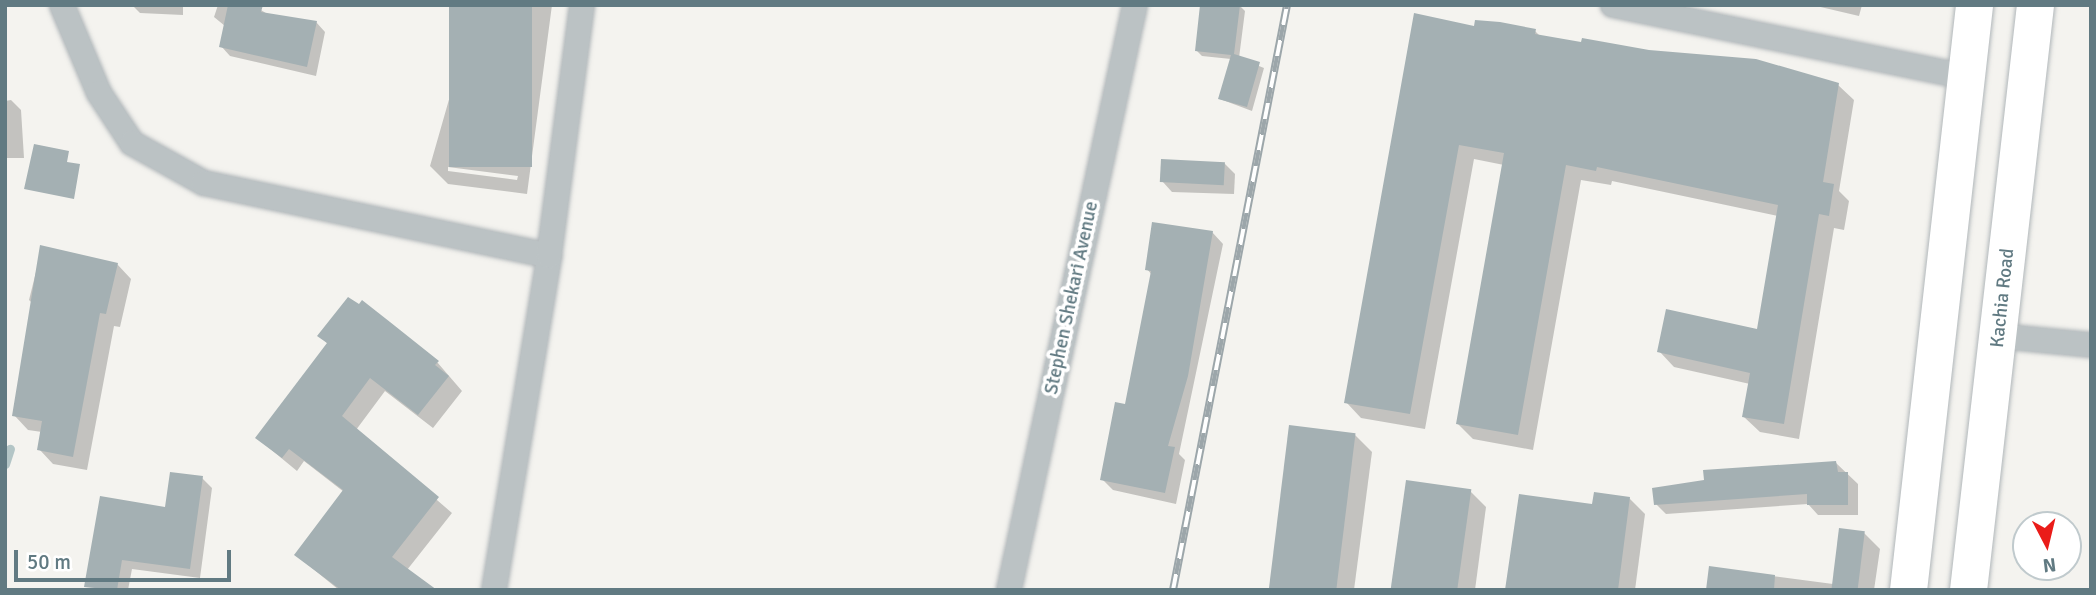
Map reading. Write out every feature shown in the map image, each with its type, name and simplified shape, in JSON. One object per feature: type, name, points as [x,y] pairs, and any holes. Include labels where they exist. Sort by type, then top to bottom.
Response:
[{"type":"main road","points":[[1908,590],[1974,5]]},
{"type":"main road","name":"Kachia Road","points":[[1968,590],[2035,5]]},
{"type":"street","points":[[62,5],[99,93],[132,142],[204,183],[549,256]]},
{"type":"street","points":[[494,590],[549,256],[582,5]]},
{"type":"street","name":"Stephen Shekari Avenue","points":[[1009,590],[1135,5]]},
{"type":"street","points":[[1613,5],[1966,77]]},
{"type":"street","points":[[1999,336],[2091,345]]},
{"type":"building","points":[[228,5],[263,5],[261,12],[317,21],[307,67],[219,47]]},
{"type":"building","points":[[449,5],[532,5],[532,167],[449,167]]},
{"type":"building","points":[[1200,5],[1240,5],[1234,54],[1260,62],[1247,107],[1218,99],[1231,55],[1195,51]]},
{"type":"building","points":[[1414,13],[1474,26],[1475,20],[1500,22],[1536,29],[1535,34],[1581,42],[1582,38],[1649,50],[1756,59],[1839,83],[1823,182],[1834,184],[1829,216],[1819,214],[1784,424],[1742,417],[1750,373],[1657,352],[1666,309],[1757,329],[1778,205],[1597,167],[1596,171],[1566,165],[1518,435],[1456,424],[1504,153],[1459,145],[1410,414],[1344,403]]},
{"type":"building","points":[[34,144],[69,151],[67,162],[80,164],[74,199],[24,189]]},
{"type":"building","points":[[1161,159],[1225,162],[1224,185],[1160,182]]},
{"type":"building","points":[[1152,222],[1213,231],[1188,376],[1168,446],[1175,447],[1165,493],[1100,480],[1115,402],[1125,404],[1151,271],[1145,270]]},
{"type":"building","points":[[40,245],[118,263],[106,314],[100,313],[73,457],[37,450],[42,421],[12,416]]},
{"type":"building","points":[[348,297],[359,304],[362,300],[439,361],[435,365],[449,376],[418,415],[370,378],[342,416],[439,497],[392,557],[437,590],[341,590],[294,555],[343,490],[289,449],[282,458],[255,438],[327,343],[317,336]]},
{"type":"building","points":[[1289,425],[1356,433],[1336,590],[1269,590]]},
{"type":"building","points":[[1836,461],[1838,472],[1848,472],[1848,505],[1807,505],[1807,494],[1654,505],[1652,488],[1704,480],[1703,470]]},
{"type":"building","points":[[170,472],[203,476],[190,569],[122,560],[117,590],[84,587],[100,496],[165,507]]},
{"type":"building","points":[[1406,480],[1471,489],[1457,590],[1391,590]]},
{"type":"building","points":[[1594,492],[1630,497],[1618,590],[1505,590],[1519,494],[1592,504]]},
{"type":"building","points":[[1839,528],[1865,531],[1858,590],[1831,590]]},
{"type":"building","points":[[1709,566],[1775,575],[1774,590],[1706,590]]},
{"type":"waterway","points":[[5,464],[10,449]]},
{"type":"railway","points":[[1173,590],[1287,5]]}]
